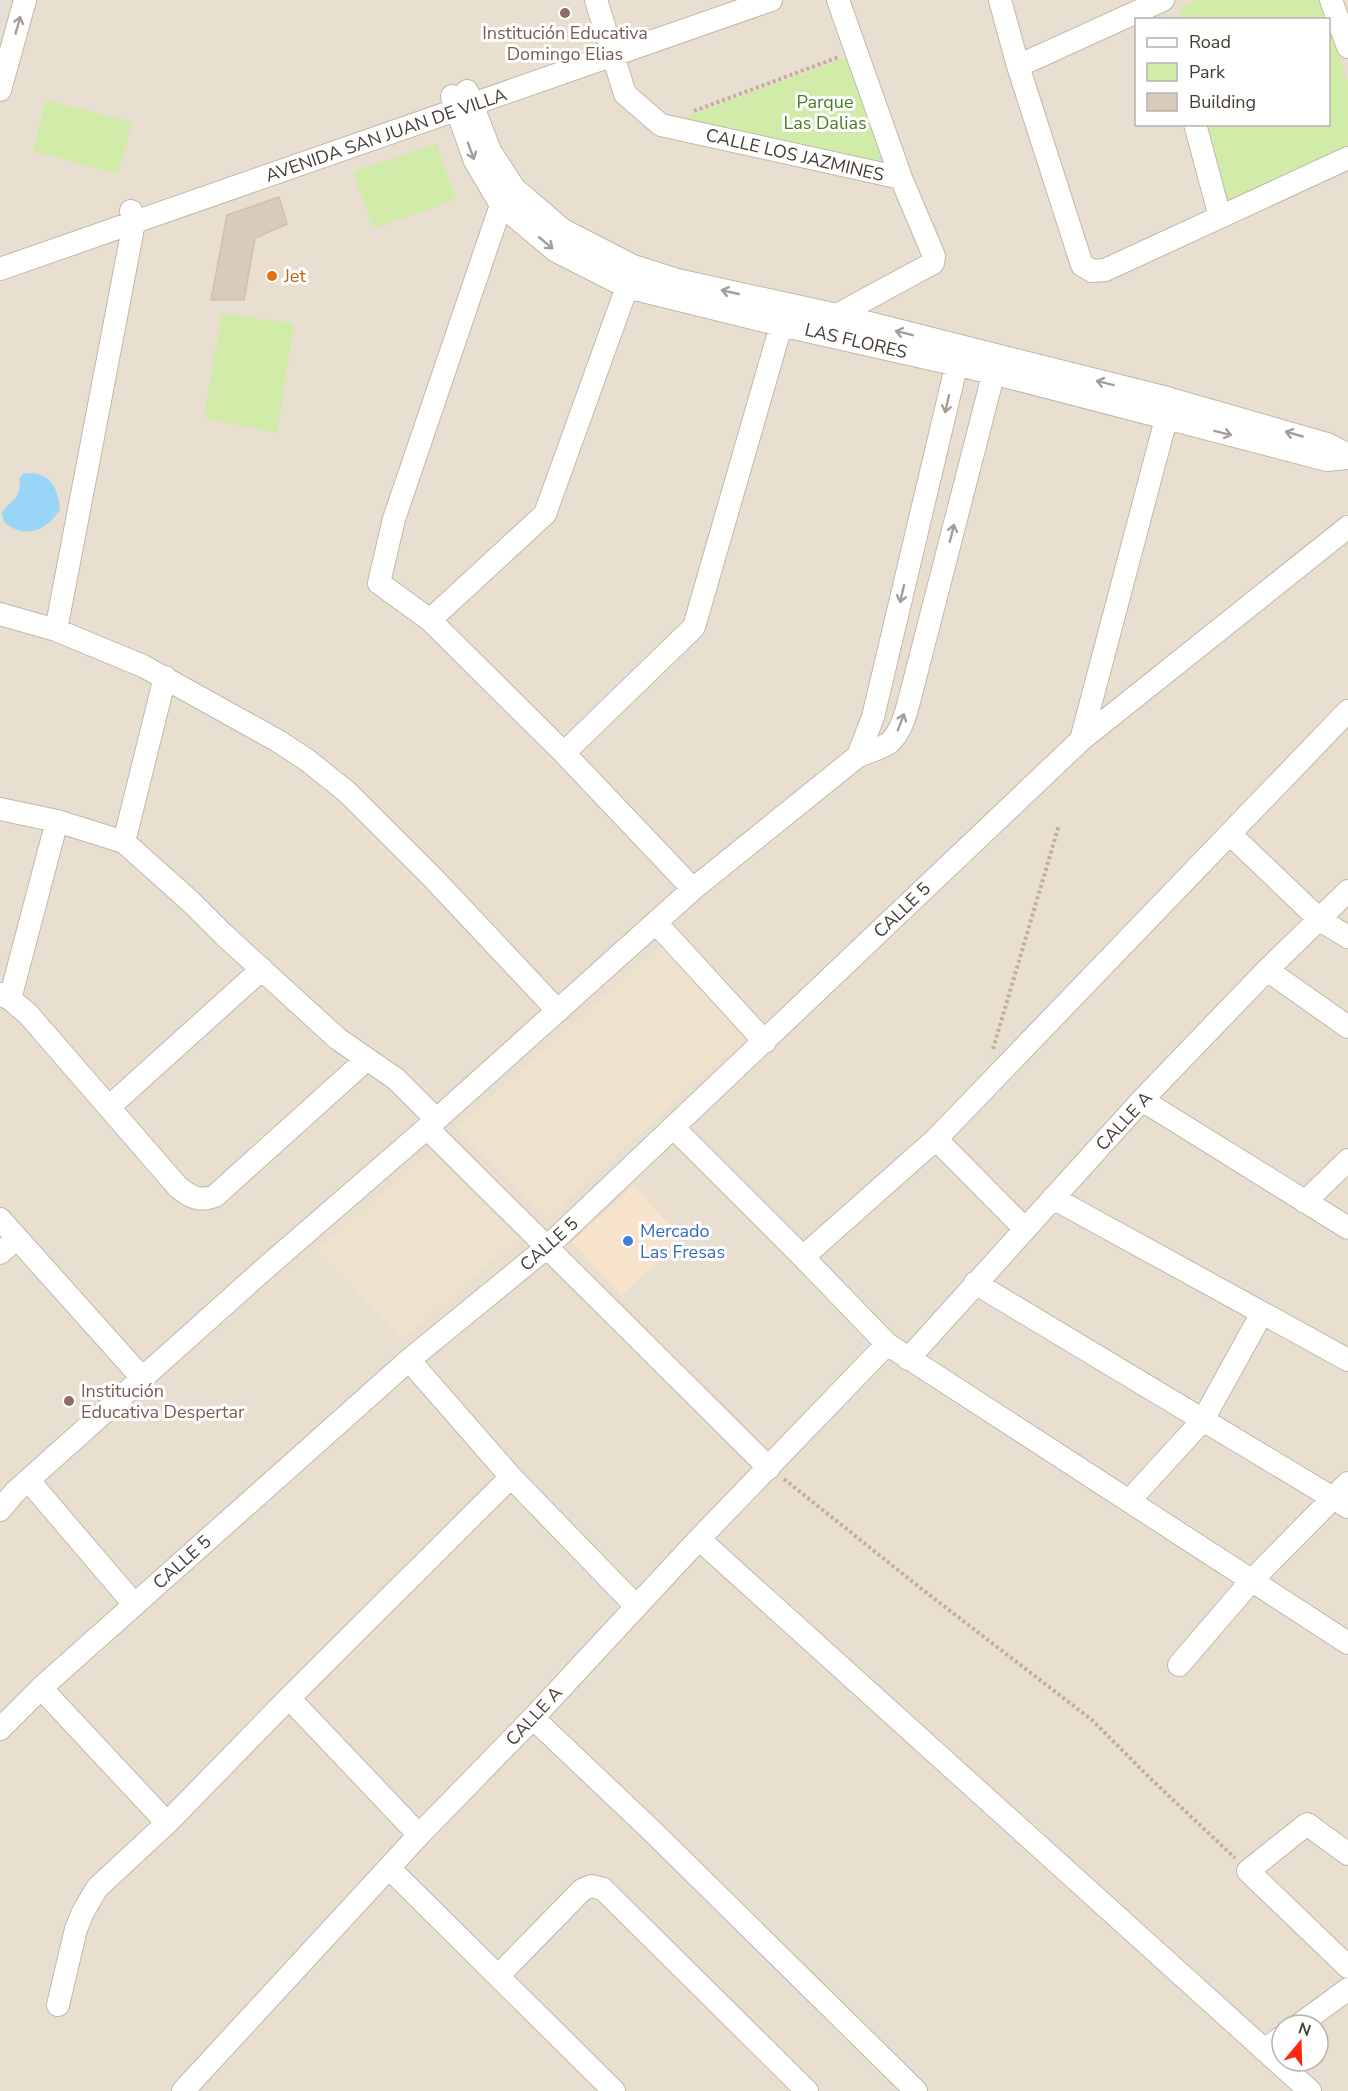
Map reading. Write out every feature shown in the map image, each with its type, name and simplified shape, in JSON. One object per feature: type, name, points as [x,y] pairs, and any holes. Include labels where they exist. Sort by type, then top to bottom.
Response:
[{"type":"street","points":[[0,90],[26,0]]},
{"type":"street","name":"CALLE LOS JAZMINES","points":[[596,0],[625,94],[661,125],[901,178],[934,256],[933,263],[837,315]]},
{"type":"street","name":"AVENIDA SAN JUAN DE VILLA","points":[[611,49],[731,0]]},
{"type":"street","name":"AVENIDA SAN JUAN DE VILLA","points":[[0,269],[132,217],[462,100],[611,49],[771,0]]},
{"type":"street","points":[[838,0],[901,178]]},
{"type":"street","points":[[1000,0],[1018,66],[1082,265],[1092,271],[1105,270],[1348,158]]},
{"type":"street","points":[[1018,66],[1163,0],[1167,18]]},
{"type":"street","points":[[1331,0],[1348,47]]},
{"type":"street","name":"LAS FLORES","points":[[462,100],[475,161],[556,251],[627,287],[784,315],[996,365],[1167,398],[1328,444],[1348,456]]},
{"type":"street","points":[[1196,126],[1220,217]]},
{"type":"street","points":[[508,197],[394,519],[379,583],[430,620],[564,753],[693,889]]},
{"type":"street","name":"LAS FLORES","points":[[508,197],[563,231],[633,266],[784,315],[837,315],[959,356]]},
{"type":"street","points":[[56,630],[132,217]]},
{"type":"street","name":"AVENIDA SAN JUAN DE VILLA","points":[[0,255],[132,217]]},
{"type":"street","points":[[430,620],[545,513],[627,287]]},
{"type":"street","points":[[564,753],[694,627],[784,315]]},
{"type":"street","points":[[858,756],[873,717],[959,356]]},
{"type":"street","points":[[0,1510],[15,1492],[262,1271],[432,1124],[693,889],[858,756],[888,744],[901,724],[913,686],[996,365]]},
{"type":"street","name":"LAS FLORES","points":[[996,365],[1166,419],[1327,460],[1348,456]]},
{"type":"street","points":[[1081,740],[1166,419]]},
{"type":"street","name":"CALLE 5","points":[[0,1729],[40,1688],[409,1360],[546,1248],[1081,740],[1348,527]]},
{"type":"street","points":[[0,614],[56,630],[118,654],[165,677],[278,741],[323,772],[347,792],[432,878],[558,1011]]},
{"type":"street","points":[[124,842],[165,677]]},
{"type":"street","points":[[803,1257],[936,1139],[1348,711]]},
{"type":"street","points":[[0,809],[57,821],[124,842],[338,1039],[396,1079],[432,1124],[546,1248],[769,1468]]},
{"type":"street","points":[[57,821],[5,997],[28,1014],[178,1187],[191,1197],[202,1200],[215,1196],[367,1059]]},
{"type":"street","points":[[1230,834],[1320,920],[1348,938]]},
{"type":"street","name":"CALLE A","points":[[908,1359],[1142,1100],[1267,970],[1348,891]]},
{"type":"street","points":[[656,923],[765,1042]]},
{"type":"street","points":[[109,1107],[262,969]]},
{"type":"street","points":[[1267,970],[1348,1027]]},
{"type":"street","points":[[1142,1100],[1348,1227]]},
{"type":"street","points":[[674,1127],[887,1344],[1348,1643]]},
{"type":"street","points":[[936,1139],[1024,1229]]},
{"type":"street","points":[[1305,1202],[1348,1160]]},
{"type":"street","points":[[1053,1198],[1348,1360]]},
{"type":"street","points":[[0,1219],[143,1379]]},
{"type":"street","points":[[0,1253],[17,1238]]},
{"type":"street","points":[[975,1283],[1203,1420],[1343,1496],[1251,1580],[1179,1665]]},
{"type":"street","points":[[1129,1501],[1203,1420],[1262,1313]]},
{"type":"street","name":"CALLE A","points":[[183,2091],[419,1835],[887,1344]]},
{"type":"street","points":[[409,1360],[511,1476],[636,1606]]},
{"type":"street","points":[[58,2005],[76,1929],[89,1900],[108,1877],[167,1823],[288,1698],[511,1476]]},
{"type":"street","points":[[29,1480],[134,1604]]},
{"type":"street","points":[[699,1539],[1270,2041]]},
{"type":"street","points":[[40,1688],[167,1823]]},
{"type":"street","points":[[288,1698],[419,1835]]},
{"type":"street","points":[[533,1718],[650,1829],[916,2091]]},
{"type":"street","points":[[1348,1854],[1307,1824],[1248,1871],[1348,1967]]},
{"type":"street","points":[[389,1868],[614,2091]]},
{"type":"street","points":[[498,1976],[582,1890],[591,1886],[603,1889],[807,2091]]},
{"type":"street","points":[[1315,2013],[1348,1989]]},
{"type":"street","points":[[1296,2073],[1310,2091]]},
{"type":"path","points":[[692,111],[856,51]]},
{"type":"path","points":[[992,1050],[1059,825]]},
{"type":"path","points":[[769,1468],[1092,1720],[1248,1871]]},
{"type":"shaded area","points":[[0,0],[10,0],[0,34]]},
{"type":"shaded area","points":[[10,0],[1348,0],[1348,2091],[0,2091],[0,34]]},
{"type":"shaded area","points":[[668,940],[749,1034],[546,1220],[456,1127]]},
{"type":"shaded area","points":[[432,1151],[518,1238],[403,1340],[317,1250]]},
{"type":"shaded area","name":"Mercado Las Fresas","points":[[634,1186],[683,1239],[621,1295],[572,1242]]},
{"type":"green space","points":[[1197,0],[1319,0],[1326,18],[1183,18],[1180,7]]},
{"type":"green space","points":[[1330,30],[1348,81],[1348,148],[1227,201],[1209,126],[1330,126]]},
{"type":"green space","name":"Parque Las Dalias","points":[[853,55],[891,171],[670,123]]},
{"type":"green space","points":[[46,100],[132,122],[118,174],[33,151]]},
{"type":"green space","points":[[437,144],[456,200],[373,228],[353,172]]},
{"type":"green space","points":[[222,313],[294,324],[277,433],[204,418]]},
{"type":"water","points":[[23,474],[43,476],[52,484],[58,496],[60,510],[45,526],[26,532],[7,524],[2,512],[18,494],[19,479]]},
{"type":"building","points":[[279,197],[287,224],[255,238],[244,300],[211,300],[227,215]]},
{"type":"place","name":"Institución Educativa Domingo Elias","points":[[565,13]]},
{"type":"place","name":"Jet","points":[[272,276]]},
{"type":"place","name":"Mercado Las Fresas","points":[[628,1241]]},
{"type":"place","name":"Institución Educativa Despertar","points":[[69,1401]]}]
